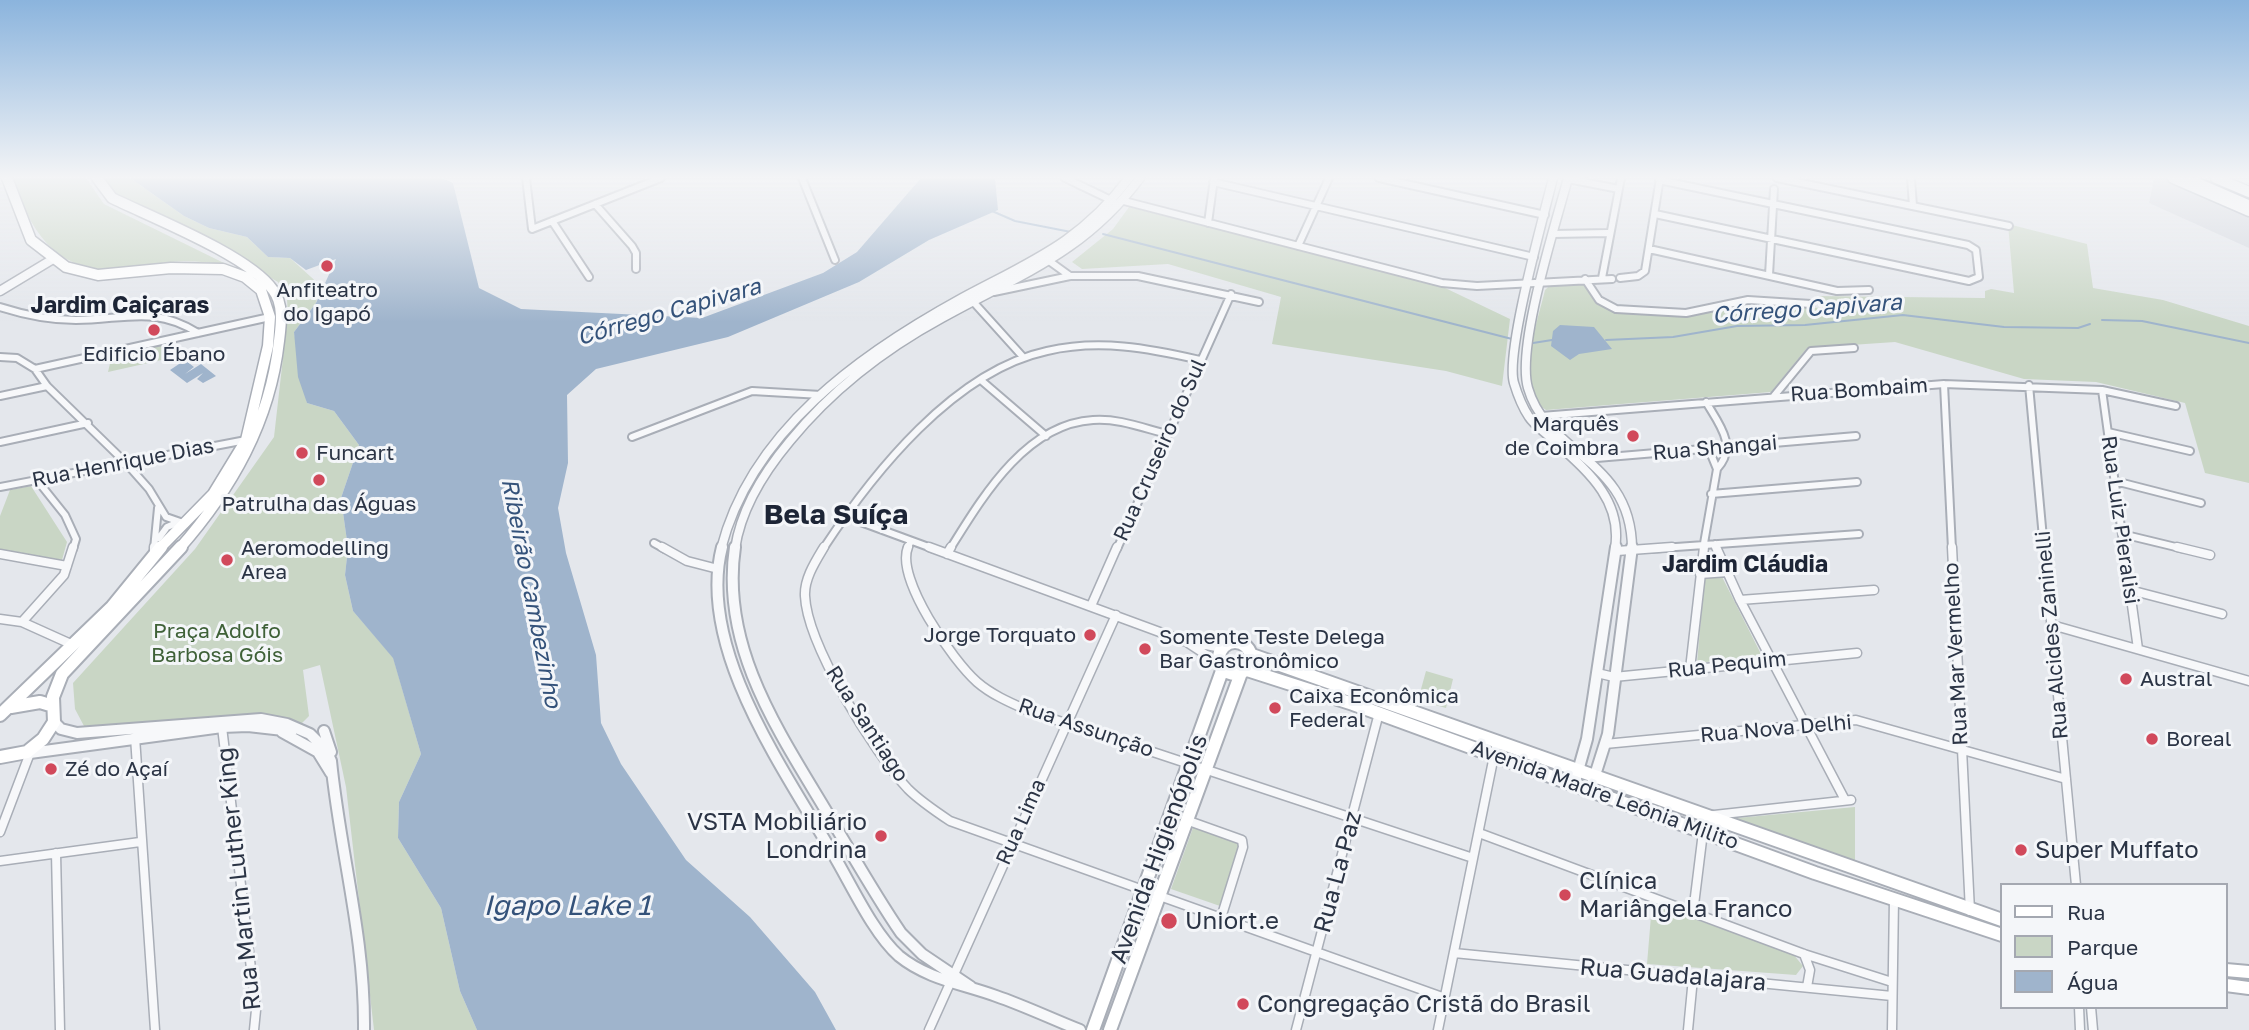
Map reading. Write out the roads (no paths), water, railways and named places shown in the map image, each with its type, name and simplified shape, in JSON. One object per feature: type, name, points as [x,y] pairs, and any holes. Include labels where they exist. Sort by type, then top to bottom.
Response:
[{"type":"main road","points":[[3,709],[112,607],[184,523],[201,510],[251,439],[268,346],[270,317],[261,290],[244,277],[223,269],[171,268],[98,275],[73,270],[53,259],[31,240],[26,226]]},
{"type":"main road","points":[[0,757],[30,753],[54,722],[50,705],[53,691],[62,674],[164,570],[192,537],[225,494],[267,411],[282,313],[272,287],[244,265],[167,226]]},
{"type":"main road","points":[[184,523],[192,537]]},
{"type":"main road","points":[[1231,643],[1242,644],[1252,655],[1252,663],[1244,671],[1222,666],[1218,656],[1222,648],[1231,643]]},
{"type":"main road","name":"Avenida Madre Leônia Milito","points":[[1252,655],[1593,785],[1703,832],[2000,934]]},
{"type":"main road","name":"Avenida Higienópolis","points":[[1093,1030],[1191,762],[1222,666]]},
{"type":"main road","name":"Avenida Higienópolis","points":[[1111,1030],[1204,768],[1244,671]]},
{"type":"main road","name":"Avenida Madre Leônia Milito","points":[[1244,671],[1260,672],[1379,713],[1495,747]]},
{"type":"main road","points":[[3,709],[26,702],[50,705]]},
{"type":"main road","name":"Avenida Madre Leônia Milito","points":[[1593,785],[1704,816],[2000,919]]},
{"type":"main road","points":[[2228,970],[2249,972]]},
{"type":"main road","points":[[2228,985],[2249,988]]},
{"type":"street","points":[[555,226],[589,277]]},
{"type":"street","points":[[614,226],[636,253],[636,269]]},
{"type":"street","points":[[821,226],[835,260]]},
{"type":"street","points":[[1080,1030],[952,979],[913,967],[890,947],[763,735],[734,665],[719,600],[718,569],[727,523],[748,480],[788,429],[892,344],[970,298],[1049,260],[1089,226]]},
{"type":"street","points":[[994,292],[1089,236],[1099,226]]},
{"type":"street","points":[[1220,226],[1442,283],[1477,286],[1616,278],[1644,273],[1653,226]]},
{"type":"street","points":[[1298,246],[1307,226]]},
{"type":"street","points":[[1399,226],[1534,257]]},
{"type":"street","points":[[1542,226],[1528,282],[1512,371],[1518,398],[1538,429],[1574,459],[1608,497],[1618,531],[1587,739],[1577,779]]},
{"type":"street","points":[[1555,226],[1526,362],[1525,378],[1541,416],[1591,460],[1620,495],[1632,550],[1605,744],[1593,785]]},
{"type":"street","points":[[1602,278],[1610,226]]},
{"type":"street","points":[[1711,226],[1976,281],[1979,277],[1975,248],[1875,226]]},
{"type":"street","points":[[1769,275],[1773,226]]},
{"type":"street","points":[[1553,234],[1608,233]]},
{"type":"street","points":[[1649,249],[1837,290],[1869,290]]},
{"type":"street","points":[[0,291],[53,259]]},
{"type":"street","points":[[1049,260],[1070,276]]},
{"type":"street","points":[[970,298],[1070,276],[1138,276],[1259,302]]},
{"type":"street","points":[[1585,279],[1599,300],[1616,309],[1686,313],[1748,300],[1811,304]]},
{"type":"street","name":"Rua Cruseiro do Sul","points":[[1091,606],[1231,295]]},
{"type":"street","points":[[970,298],[1023,357]]},
{"type":"street","points":[[0,307],[32,318],[86,320],[145,313],[178,318],[198,333]]},
{"type":"street","points":[[35,369],[270,317]]},
{"type":"street","name":"Rua Santiago","points":[[1200,360],[1118,345],[1072,347],[1023,357],[982,381],[931,417],[886,462],[847,517],[811,571],[804,596],[812,629],[829,668],[901,782],[924,804],[950,821],[1445,998]]},
{"type":"street","points":[[1774,396],[1811,351],[1854,348]]},
{"type":"street","points":[[0,357],[17,358],[35,369],[47,386],[88,423],[126,463],[149,489],[166,517],[184,523]]},
{"type":"street","points":[[982,381],[1046,436]]},
{"type":"street","name":"Rua Bombaim","points":[[1541,416],[1944,384],[2029,385],[2102,390],[2176,406]]},
{"type":"street","name":"Rua Mar Vermelho","points":[[1944,384],[1970,910],[1967,924]]},
{"type":"street","name":"Rua Alcides Zaninelli","points":[[2029,385],[2076,883]]},
{"type":"street","points":[[0,396],[47,386]]},
{"type":"street","name":"Rua Luiz Pieralisi","points":[[2102,390],[2138,649]]},
{"type":"street","points":[[632,437],[752,391],[825,397]]},
{"type":"street","points":[[825,397],[758,483],[739,524],[730,576],[735,615],[763,702],[823,807],[901,933],[952,979]]},
{"type":"street","points":[[1518,398],[1531,397]]},
{"type":"street","points":[[1690,669],[1711,494],[1717,469],[1729,454],[1730,445],[1706,402]]},
{"type":"street","points":[[947,554],[986,491],[1046,436],[1082,421],[1116,421],[1167,434]]},
{"type":"street","points":[[0,442],[88,423]]},
{"type":"street","points":[[2108,432],[2190,451]]},
{"type":"street","name":"Rua Shangai","points":[[1574,459],[1591,460],[1730,445],[1856,436]]},
{"type":"street","name":"Rua Henrique Dias","points":[[0,487],[251,439]]},
{"type":"street","points":[[1708,447],[1717,469]]},
{"type":"street","points":[[22,622],[64,575],[76,539],[65,515],[37,480]]},
{"type":"street","points":[[2115,481],[2202,503]]},
{"type":"street","points":[[1711,494],[1857,482]]},
{"type":"street","points":[[151,559],[156,543],[158,507]]},
{"type":"street","points":[[847,517],[1184,641],[1222,648]]},
{"type":"street","points":[[156,543],[167,527],[184,523]]},
{"type":"street","points":[[727,523],[739,524]]},
{"type":"street","points":[[1617,551],[1858,534]]},
{"type":"street","points":[[2122,534],[2210,555]]},
{"type":"street","name":"Rua Assunção","points":[[911,541],[905,554],[907,570],[943,643],[974,680],[1029,711],[1191,762],[1473,858]]},
{"type":"street","points":[[654,544],[687,561],[718,569]]},
{"type":"street","points":[[1693,913],[1704,816],[1848,800],[1805,725],[1740,600],[1715,544]]},
{"type":"street","points":[[0,554],[67,566]]},
{"type":"street","points":[[1700,574],[1728,572]]},
{"type":"street","points":[[1740,600],[1874,590]]},
{"type":"street","points":[[2130,590],[2222,614]]},
{"type":"street","name":"Rua Lima","points":[[929,1030],[1116,615]]},
{"type":"street","points":[[0,619],[22,622],[73,645]]},
{"type":"street","points":[[2052,625],[2249,681]]},
{"type":"street","points":[[1184,641],[1222,666]]},
{"type":"street","name":"Rua Pequim","points":[[1597,673],[1615,677],[1857,653]]},
{"type":"street","points":[[734,665],[748,660]]},
{"type":"street","name":"Rua La Paz","points":[[1296,1030],[1379,713]]},
{"type":"street","points":[[54,722],[61,729],[78,733],[261,719],[307,733],[331,754]]},
{"type":"street","points":[[222,727],[232,722],[261,719]]},
{"type":"street","name":"Rua Nova Delhi","points":[[1605,744],[1856,720],[2066,779]]},
{"type":"street","points":[[0,832],[30,753],[222,727],[248,726],[307,733]]},
{"type":"street","name":"Rua Martin Luther King","points":[[222,727],[256,1010],[254,1030]]},
{"type":"street","points":[[276,729],[318,752],[332,775]]},
{"type":"street","points":[[118,730],[135,737]]},
{"type":"street","points":[[324,731],[331,754],[332,775],[353,887],[366,1001],[364,1030]]},
{"type":"street","points":[[135,737],[155,1030]]},
{"type":"street","points":[[1587,739],[1605,744]]},
{"type":"street","points":[[1438,1030],[1495,747]]},
{"type":"street","points":[[811,814],[823,807]]},
{"type":"street","points":[[1186,820],[1242,840],[1243,847],[1221,918]]},
{"type":"street","points":[[1479,833],[1804,954],[1892,982]]},
{"type":"street","points":[[0,861],[141,842]]},
{"type":"street","points":[[56,853],[60,1030]]},
{"type":"street","points":[[1892,1030],[1894,899]]},
{"type":"street","name":"Rua Guadalajara","points":[[1454,953],[1892,996]]},
{"type":"street","points":[[913,967],[920,963],[922,954]]},
{"type":"street","points":[[1804,954],[1810,970],[1807,986]]},
{"type":"street","points":[[1688,1030],[1693,978]]},
{"type":"street","points":[[2079,1009],[2080,1030]]},
{"type":"street","points":[[2091,1009],[2093,1030]]},
{"type":"water","name":"Igapo Lake 1","points":[[205,226],[464,226],[479,288],[521,309],[702,318],[823,273],[857,252],[879,226],[961,226],[929,240],[859,282],[728,337],[596,369],[567,395],[568,463],[558,508],[566,553],[596,655],[601,723],[621,764],[686,860],[750,917],[815,992],[836,1030],[477,1030],[460,991],[441,908],[398,838],[399,802],[421,754],[393,658],[353,611],[345,575],[348,548],[341,498],[359,445],[334,411],[307,403],[298,377],[294,332],[316,303],[336,259],[306,270],[290,258],[268,257],[247,237]]},
{"type":"water","points":[[1560,325],[1594,327],[1612,349],[1579,354],[1570,360],[1551,346],[1553,331]]},
{"type":"water","points":[[185,360],[194,367],[185,374],[201,364],[216,376],[203,383],[197,379],[203,373],[187,383],[170,370]]},
{"type":"waterway","name":"Córrego Capivara","points":[[1041,226],[1071,232]]},
{"type":"waterway","name":"Córrego Capivara","points":[[1103,234],[1512,339]]},
{"type":"waterway","name":"Córrego Capivara","points":[[1606,340],[1673,337],[1737,326],[1805,325],[1903,315],[2004,327],[2078,328],[2090,324]]},
{"type":"waterway","name":"Córrego Capivara","points":[[2102,320],[2142,321],[2249,343]]},
{"type":"waterway","name":"Córrego Capivara","points":[[1533,343],[1552,340]]},
{"type":"place","name":"Anfiteatro do Igapó","points":[[327,266]]},
{"type":"place","name":"Edificio Ébano","points":[[154,330]]},
{"type":"place","name":"Marquês de Coimbra","points":[[1633,436]]},
{"type":"place","name":"Funcart","points":[[302,453]]},
{"type":"place","name":"Patrulha das Águas","points":[[319,480]]},
{"type":"place","name":"Aeromodelling Area","points":[[227,560]]},
{"type":"place","name":"Jorge Torquato","points":[[1090,635]]},
{"type":"place","name":"Somente Teste Delega Bar Gastronômico","points":[[1145,649]]},
{"type":"place","name":"Austral","points":[[2126,679]]},
{"type":"place","name":"Caixa Econômica Federal","points":[[1275,708]]},
{"type":"place","name":"Boreal","points":[[2152,739]]},
{"type":"place","name":"Zé do Açaí","points":[[51,769]]},
{"type":"place","name":"VSTA Mobiliário Londrina","points":[[881,836]]},
{"type":"place","name":"Super Muffato","points":[[2021,850]]},
{"type":"place","name":"Clínica Mariângela Franco","points":[[1565,895]]},
{"type":"place","name":"Uniort.e","points":[[1169,921]]},
{"type":"place","name":"Congregação Cristã do Brasil","points":[[1243,1004]]},
{"type":"district","name":"Jardim Caiçaras","points":[[120,306]]},
{"type":"district","name":"Bela Suíça","points":[[836,515]]},
{"type":"district","name":"Jardim Cláudia","points":[[1745,565]]},
{"type":"water label","name":"Ribeirão Cambezinho","points":[[531,593]]},
{"type":"park label","name":"Praça Adolfo Barbosa Góis","points":[[217,643]]}]
